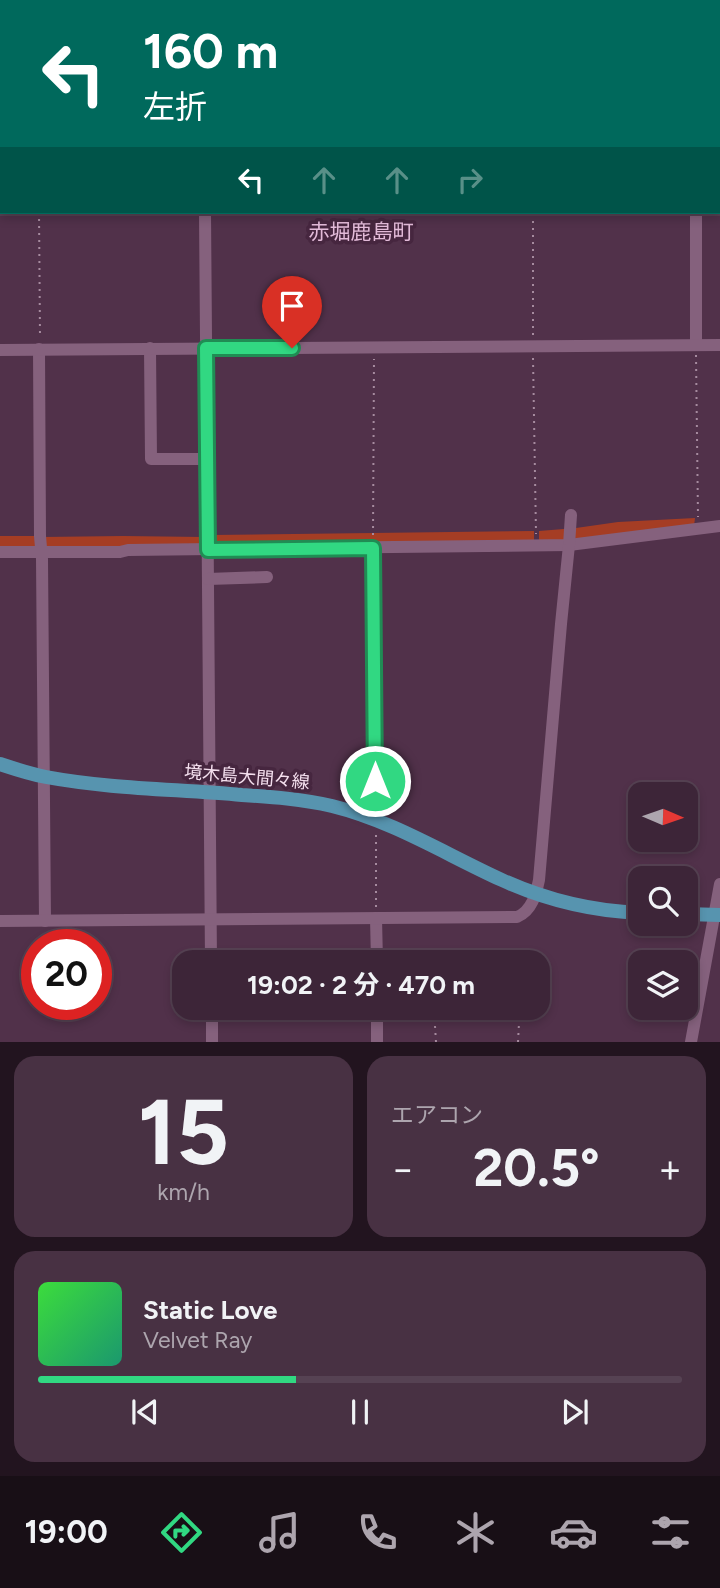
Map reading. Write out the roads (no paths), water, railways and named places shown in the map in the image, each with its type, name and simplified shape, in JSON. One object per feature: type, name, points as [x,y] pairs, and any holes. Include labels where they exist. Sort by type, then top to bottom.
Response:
[{"type":"main road","name":"境木島大間々線","points":[[0,764],[45,777],[108,785],[311,802],[377,820],[432,844],[504,881],[536,893],[587,908],[628,912]]},
{"type":"main road","points":[[698,914],[717,914]]},
{"type":"street","points":[[205,214],[211,950]]},
{"type":"street","points":[[696,214],[696,345]]},
{"type":"street","points":[[0,349],[720,345]]},
{"type":"street","points":[[150,348],[151,459],[208,459]]},
{"type":"street","points":[[39,349],[45,921]]},
{"type":"street","points":[[0,921],[523,915],[530,907],[539,880],[571,515]]},
{"type":"street","points":[[0,552],[569,545],[720,526]]},
{"type":"street","points":[[373,548],[377,820]]},
{"type":"street","points":[[208,579],[267,578]]},
{"type":"street","points":[[691,1042],[717,914],[720,884]]},
{"type":"street","points":[[376,918],[377,950]]},
{"type":"street","points":[[212,1020],[212,1042]]},
{"type":"street","points":[[377,1020],[377,1042]]},
{"type":"district","name":"赤堀鹿島町","points":[[361,232]]}]
